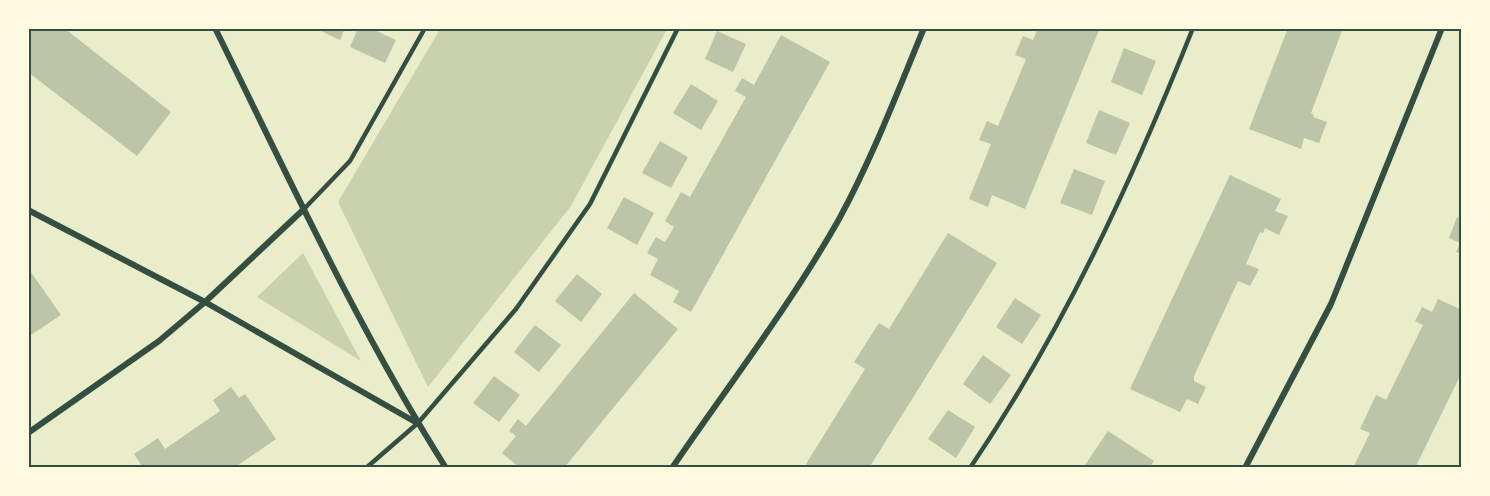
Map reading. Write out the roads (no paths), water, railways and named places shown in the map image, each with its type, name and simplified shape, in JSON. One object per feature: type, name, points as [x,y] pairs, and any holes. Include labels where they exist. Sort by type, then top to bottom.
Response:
[{"type":"street","points":[[215,28],[304,209],[418,423],[446,468]]},
{"type":"street","points":[[672,468],[791,299],[838,220],[871,155],[924,28]]},
{"type":"street","points":[[1245,468],[1331,304],[1442,28]]},
{"type":"street","points":[[28,433],[122,369],[205,302],[304,209]]},
{"type":"street","points":[[28,210],[205,302],[418,423]]},
{"type":"lane","points":[[304,209],[350,161],[425,28]]},
{"type":"lane","points":[[366,468],[418,423],[516,309],[590,204],[678,28]]},
{"type":"lane","points":[[970,468],[1056,331],[1098,247],[1193,28]]}]
